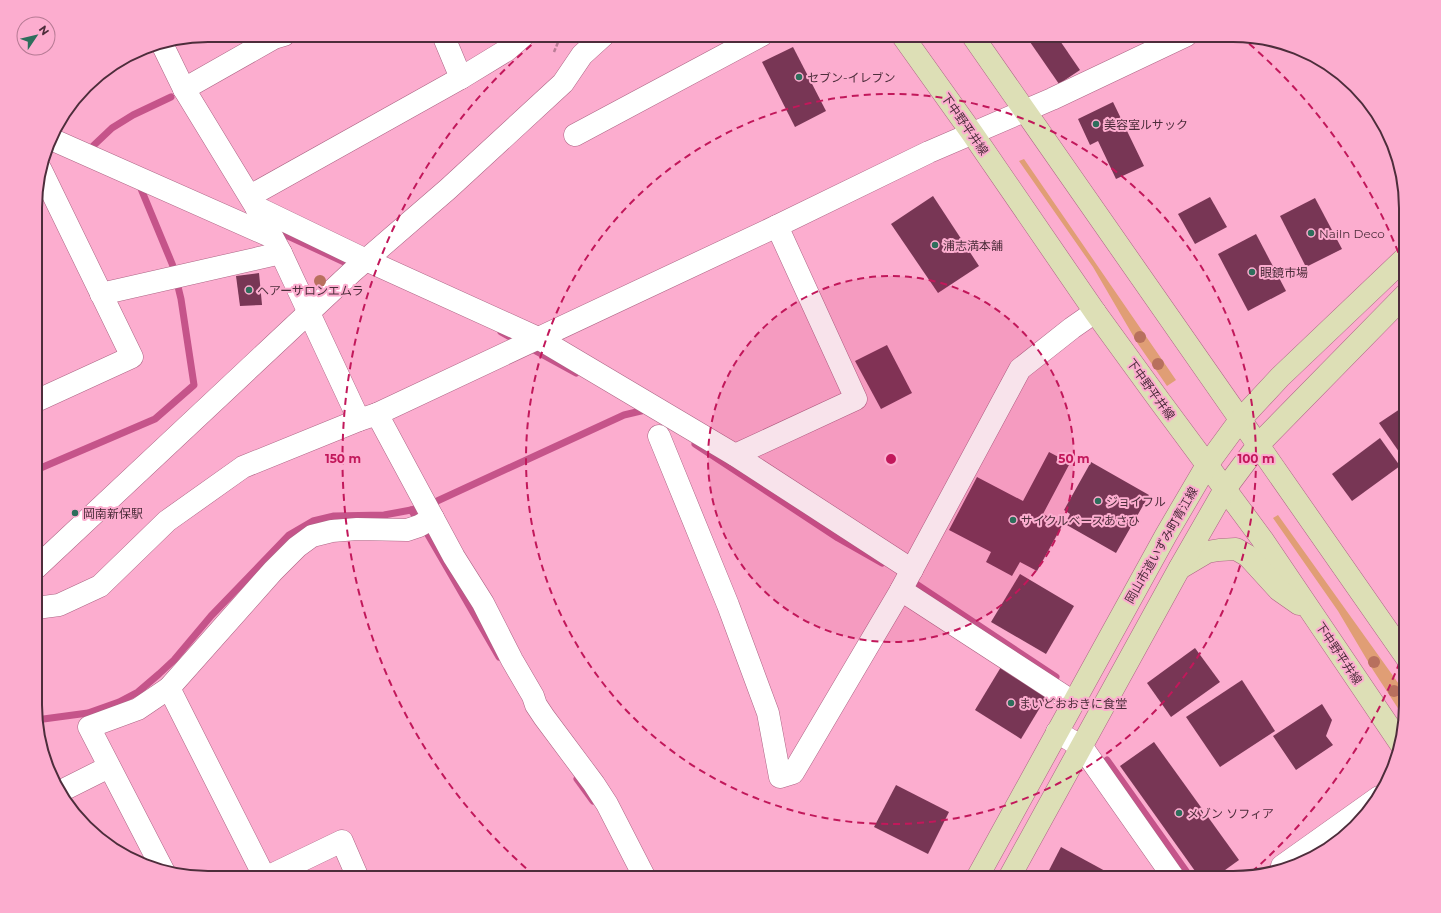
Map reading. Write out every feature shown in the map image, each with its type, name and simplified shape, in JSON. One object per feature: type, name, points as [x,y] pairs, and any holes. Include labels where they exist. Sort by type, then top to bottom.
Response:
[{"type":"street","points":[[184,89],[267,42]]},
{"type":"street","points":[[445,42],[461,78]]},
{"type":"street","points":[[101,294],[177,277],[265,224],[461,78],[507,50],[516,42]]},
{"type":"street","points":[[42,562],[360,265],[448,189],[563,83],[582,55],[596,42]]},
{"type":"street","points":[[575,135],[749,42]]},
{"type":"street","name":"下中野平井線","points":[[907,42],[1096,312],[1262,539],[1396,737]]},
{"type":"street","points":[[977,42],[1399,647]]},
{"type":"street","points":[[42,607],[59,605],[100,586],[167,521],[243,467],[368,417],[778,226],[929,152],[1025,111],[1172,42]]},
{"type":"street","points":[[164,48],[184,89],[265,224],[309,312],[368,417],[426,515],[483,603],[544,717],[594,784],[607,804],[641,871]]},
{"type":"street","points":[[56,141],[265,224],[360,265],[528,342],[735,455],[907,579],[1073,702]]},
{"type":"street","points":[[42,398],[132,357],[45,177]]},
{"type":"street","points":[[735,455],[856,399],[778,226]]},
{"type":"street","name":"岡山市道いずみ町青江線","points":[[981,871],[1166,535],[1207,465],[1240,420],[1280,378],[1399,264]]},
{"type":"street","points":[[1013,871],[1178,569],[1225,489],[1258,445],[1399,301]]},
{"type":"street","points":[[659,436],[728,605],[768,713],[780,777],[793,773],[907,579],[1020,369],[1072,328],[1096,312]]},
{"type":"street","points":[[160,863],[89,727],[138,710],[169,688],[272,571],[297,547],[312,536],[332,531],[357,529],[407,530],[426,515]]},
{"type":"street","points":[[1178,569],[1207,552],[1236,549],[1248,556],[1279,590],[1313,614]]},
{"type":"street","points":[[169,688],[261,871]]},
{"type":"street","points":[[1058,732],[1082,747],[1169,871]]},
{"type":"street","points":[[65,789],[109,766]]},
{"type":"street","points":[[1289,861],[1363,808]]},
{"type":"street","points":[[280,871],[342,841],[355,871]]},
{"type":"shaded area","points":[[1024,159],[1176,380],[1167,386],[1138,344],[1093,267],[1019,161]]},
{"type":"shaded area","points":[[1278,515],[1399,684],[1399,710],[1373,670],[1338,611],[1273,518]]},
{"type":"building","points":[[1030,42],[1061,42],[1080,70],[1059,84]]},
{"type":"building","points":[[793,47],[826,111],[795,127],[762,62]]},
{"type":"building","points":[[1113,102],[1144,166],[1116,179],[1098,141],[1090,145],[1078,119]]},
{"type":"building","name":"浦志満本舗","points":[[933,196],[979,266],[938,293],[891,224]]},
{"type":"building","points":[[1210,197],[1227,227],[1195,244],[1178,214]]},
{"type":"building","points":[[1315,198],[1342,249],[1306,267],[1280,216]]},
{"type":"building","points":[[1256,234],[1286,291],[1248,311],[1218,254]]},
{"type":"building","name":"ヘアーサロンエムラ","points":[[259,273],[262,305],[240,306],[236,276]]},
{"type":"building","points":[[887,345],[912,393],[881,409],[855,361]]},
{"type":"building","points":[[1399,410],[1399,452],[1379,423]]},
{"type":"building","points":[[1380,438],[1399,465],[1399,467],[1352,501],[1332,474]]},
{"type":"building","points":[[1049,452],[1070,463],[1043,514],[1063,524],[1037,571],[1020,562],[1012,576],[986,562],[991,552],[949,530],[977,477],[1023,501]]},
{"type":"building","points":[[1091,462],[1149,495],[1116,553],[1065,524],[1070,514],[1064,510]]},
{"type":"building","points":[[1020,574],[1074,606],[1046,654],[991,622]]},
{"type":"building","points":[[1195,648],[1220,682],[1171,717],[1147,683]]},
{"type":"building","points":[[1001,667],[1047,696],[1021,739],[975,710]]},
{"type":"building","points":[[1242,680],[1275,731],[1220,767],[1186,717]]},
{"type":"building","points":[[1322,704],[1332,720],[1326,736],[1333,745],[1296,770],[1273,736]]},
{"type":"building","name":"メゾン ソフィア","points":[[1154,742],[1239,860],[1224,871],[1195,871],[1120,766]]},
{"type":"building","points":[[896,785],[949,812],[928,854],[874,827]]},
{"type":"building","points":[[1061,847],[1105,871],[1049,871]]},
{"type":"waterway","points":[[93,146],[112,128],[133,115],[171,97]]},
{"type":"waterway","points":[[42,467],[155,419],[194,385],[181,299],[173,266],[139,184]]},
{"type":"waterway","points":[[275,230],[355,267]]},
{"type":"waterway","points":[[501,332],[576,373]]},
{"type":"waterway","points":[[42,719],[88,713],[119,702],[138,692],[174,660],[211,616],[289,535],[313,521],[334,516],[384,515],[411,510],[435,502],[624,415],[645,410]]},
{"type":"waterway","points":[[695,444],[838,538],[882,563]]},
{"type":"waterway","points":[[411,510],[427,533],[499,657]]},
{"type":"waterway","points":[[910,580],[1056,677]]},
{"type":"waterway","points":[[1107,760],[1186,871]]},
{"type":"waterway","points":[[577,779],[593,801]]},
{"type":"place","name":"セブン-イレブン","points":[[799,77]]},
{"type":"place","name":"美容室ルサック","points":[[1096,124]]},
{"type":"place","name":"Nailn Deco","points":[[1311,233]]},
{"type":"place","name":"浦志満本舗","points":[[935,245]]},
{"type":"place","name":"眼鏡市場","points":[[1252,272]]},
{"type":"place","name":"ヘアーサロンエムラ","points":[[249,290]]},
{"type":"place","name":"ジョイフル","points":[[1098,501]]},
{"type":"place","name":"岡南新保駅","points":[[75,513]]},
{"type":"place","name":"サイクルベースあさひ","points":[[1013,520]]},
{"type":"place","name":"まいどおおきに食堂","points":[[1011,703]]},
{"type":"place","name":"メゾン ソフィア","points":[[1179,813]]}]
